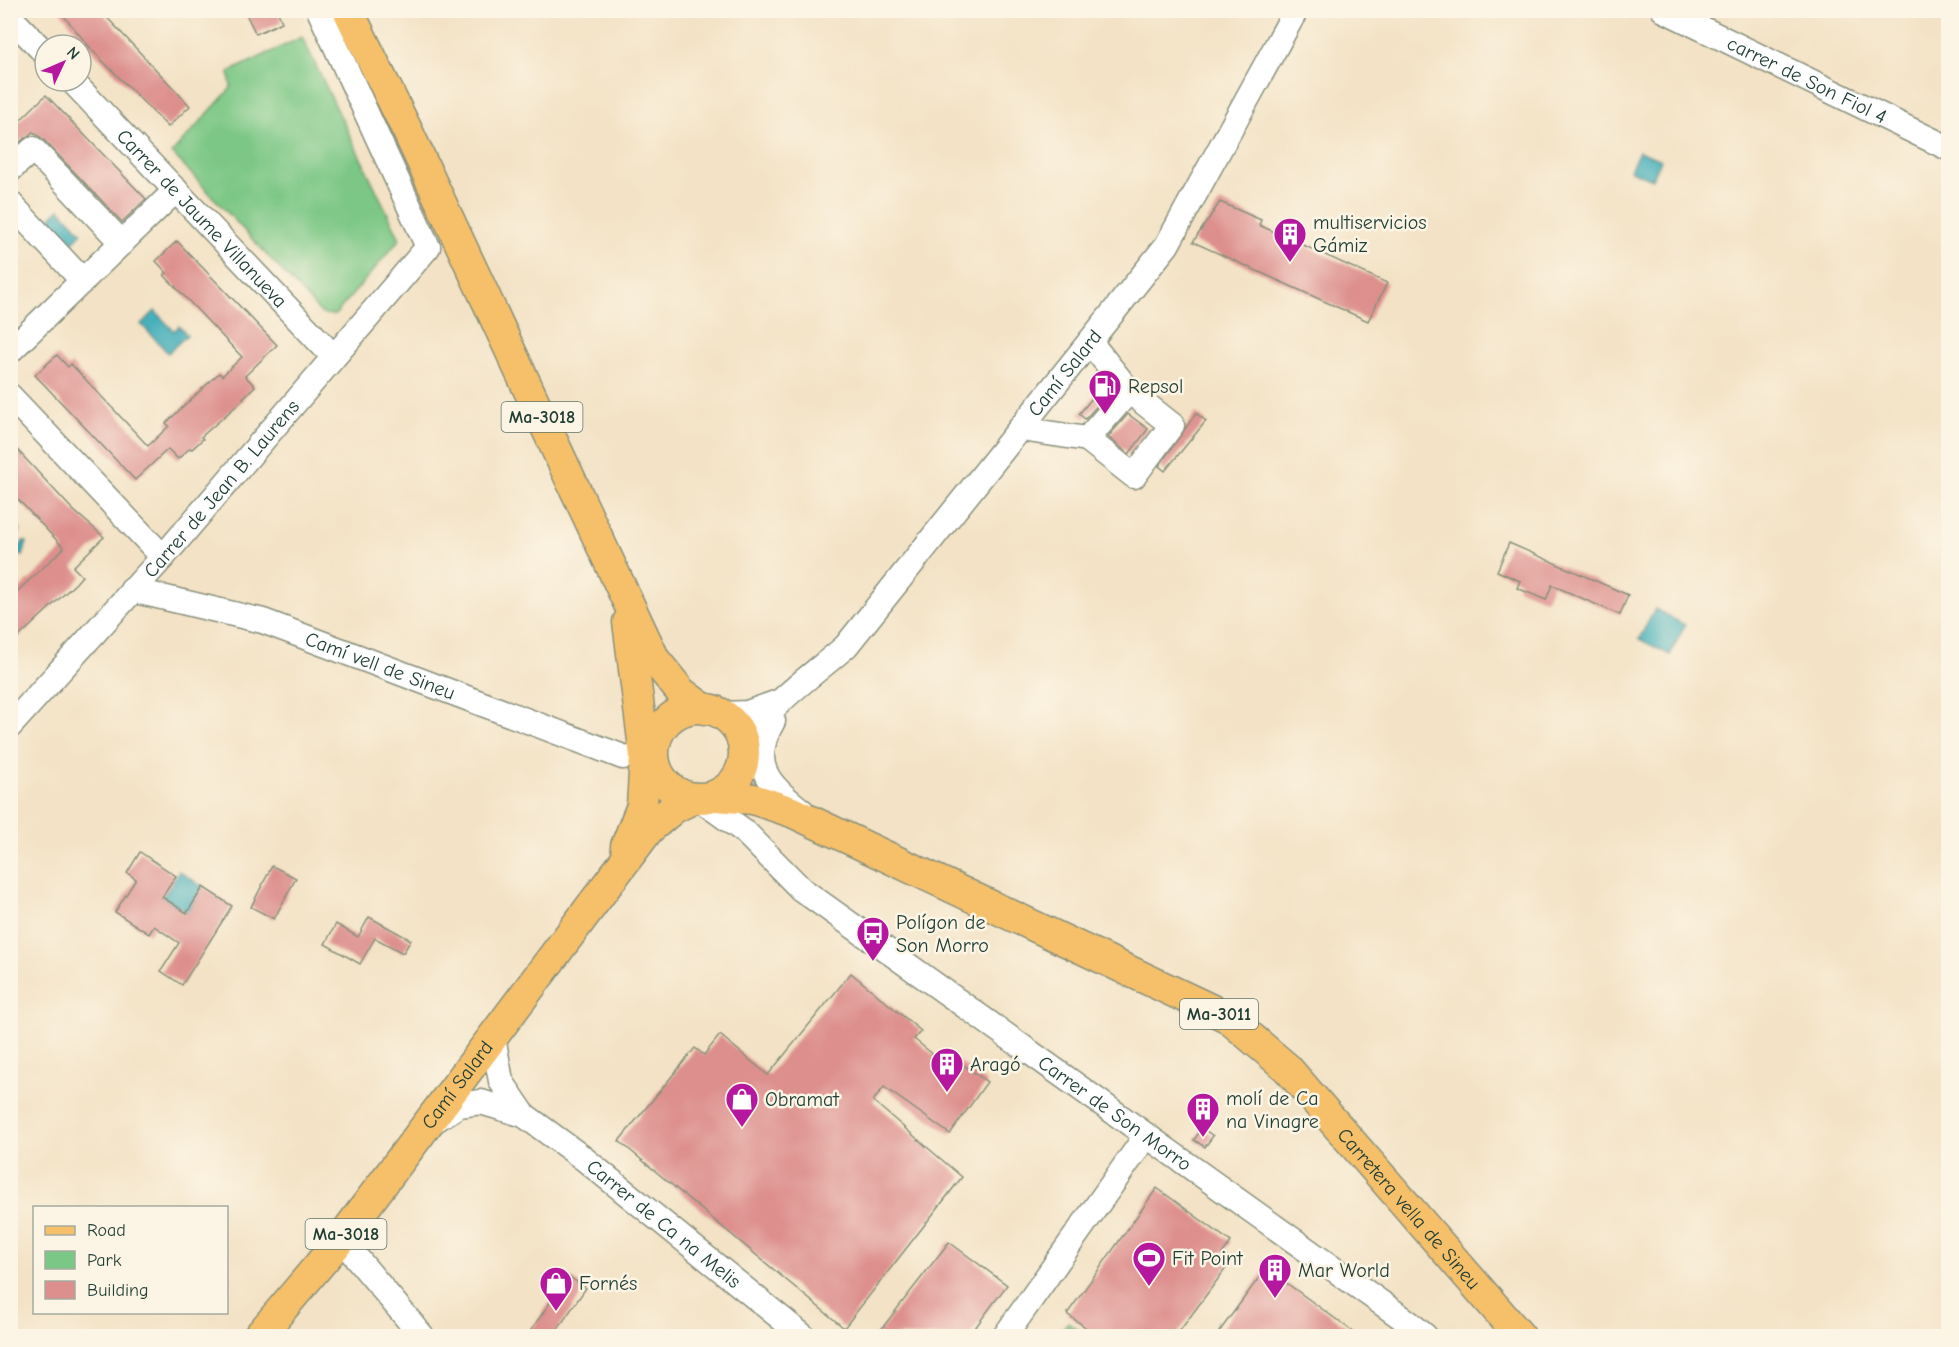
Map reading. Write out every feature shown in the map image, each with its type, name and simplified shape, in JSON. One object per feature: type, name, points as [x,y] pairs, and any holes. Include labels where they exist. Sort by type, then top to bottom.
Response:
[{"type":"main road","name":"Ma-3018","points":[[348,10],[408,132],[655,660],[681,693],[735,725],[743,753],[734,780],[704,798]]},
{"type":"main road","points":[[609,885],[642,806],[645,783],[642,721],[624,592]]},
{"type":"main road","name":"Ma-3018","points":[[655,660],[662,717],[655,756],[662,777]]},
{"type":"main road","points":[[661,731],[675,715],[685,711],[713,711]]},
{"type":"main road","name":"Carretera vella de Sineu","points":[[743,753],[750,774],[762,790],[792,812]]},
{"type":"main road","points":[[662,777],[676,791],[704,798]]},
{"type":"main road","name":"Camí Salard","points":[[650,829],[662,777]]},
{"type":"main road","name":"Camí Salard","points":[[259,1336],[341,1239],[650,829],[674,808],[704,798]]},
{"type":"main road","name":"Carretera vella de Sineu","points":[[704,798],[753,799],[792,812],[1227,1017],[1287,1068],[1520,1336]]},
{"type":"street","name":"Carrer de Jean B. Laurens","points":[[10,726],[163,557],[332,355],[428,247],[319,10]]},
{"type":"street","name":"Camí Salard","points":[[743,753],[757,728],[791,693],[846,646],[1167,245],[1296,10]]},
{"type":"street","name":"carrer de Son Fiol 4","points":[[1664,10],[1948,148]]},
{"type":"street","points":[[10,17],[33,41]]},
{"type":"street","name":"Carrer de Jaume Villanueva","points":[[83,93],[332,355]]},
{"type":"street","points":[[10,170],[33,149],[122,243]]},
{"type":"street","points":[[10,351],[176,190]]},
{"type":"street","points":[[10,203],[83,281]]},
{"type":"street","points":[[1021,429],[1087,439],[1134,476],[1173,425],[1129,391],[1090,342]]},
{"type":"street","points":[[1087,439],[1129,391]]},
{"type":"street","points":[[10,396],[163,557]]},
{"type":"street","name":"Camí vell de Sineu","points":[[132,590],[263,621],[623,756]]},
{"type":"street","name":"Camí Salard","points":[[713,711],[758,711],[791,693]]},
{"type":"street","points":[[791,693],[762,739],[761,759],[765,774],[779,793],[819,825]]},
{"type":"street","name":"Carrer de Son Morro","points":[[704,798],[732,821],[801,889],[1425,1336]]},
{"type":"street","name":"Carrer de Ca na Melis","points":[[493,1037],[501,1081],[524,1115],[582,1158],[803,1336]]},
{"type":"street","name":"Carrer de Ca na Melis","points":[[426,1126],[459,1105],[481,1102],[524,1115]]},
{"type":"street","points":[[1005,1336],[1146,1136]]},
{"type":"street","points":[[341,1239],[422,1336]]},
{"type":"green space","points":[[302,37],[400,239],[335,315],[322,314],[172,153],[231,88],[229,72]]},
{"type":"green space","points":[[1068,1322],[1087,1336],[1057,1336]]},
{"type":"water","points":[[1639,151],[1661,160],[1652,179],[1630,170]]},
{"type":"water","points":[[60,209],[82,233],[70,245],[47,221]]},
{"type":"water","points":[[155,311],[174,331],[179,326],[187,335],[168,353],[141,324]]},
{"type":"water","points":[[10,525],[20,528],[16,544],[21,546],[23,541],[27,542],[23,556],[11,552]]},
{"type":"water","points":[[1655,609],[1685,625],[1670,655],[1639,639]]},
{"type":"water","points":[[179,871],[203,887],[187,913],[162,897]]},
{"type":"building","points":[[59,10],[100,10],[190,106],[168,127],[93,51],[93,33],[78,33]]},
{"type":"building","points":[[244,10],[277,10],[282,22],[256,34]]},
{"type":"building","points":[[46,95],[146,199],[122,222],[43,139],[33,132],[10,150],[10,130]]},
{"type":"building","name":"multiservicios Gámiz","points":[[1220,202],[1261,220],[1259,225],[1387,283],[1368,321],[1193,242]]},
{"type":"building","points":[[177,241],[277,345],[245,376],[255,386],[244,399],[201,437],[203,439],[178,459],[168,449],[135,480],[35,375],[57,355],[68,367],[71,364],[148,446],[169,426],[166,423],[219,373],[222,376],[242,357],[164,275],[167,273],[156,261]]},
{"type":"building","points":[[1098,391],[1106,396],[1085,419],[1079,414]]},
{"type":"building","points":[[1196,413],[1206,421],[1165,471],[1159,466]]},
{"type":"building","points":[[1128,414],[1148,429],[1129,454],[1108,437]]},
{"type":"building","points":[[10,442],[72,509],[104,537],[73,567],[82,576],[76,583],[10,645],[10,598],[64,548],[10,491]]},
{"type":"building","points":[[1509,543],[1628,595],[1620,615],[1552,585],[1546,600],[1517,588],[1520,581],[1497,571]]},
{"type":"building","points":[[140,852],[176,876],[162,897],[187,913],[203,887],[232,906],[182,985],[161,971],[179,943],[154,926],[149,934],[115,912],[136,879],[127,873]]},
{"type":"building","points":[[272,866],[296,878],[274,919],[251,907]]},
{"type":"building","points":[[369,917],[411,940],[403,953],[375,938],[360,964],[325,944],[336,924],[358,937]]},
{"type":"building","points":[[851,973],[921,1031],[914,1039],[940,1060],[945,1052],[987,1082],[950,1134],[884,1087],[873,1101],[962,1177],[844,1328],[619,1141],[695,1048],[704,1055],[720,1035],[768,1075]]},
{"type":"building","name":"molí de Ca na Vinagre","points":[[1202,1128],[1213,1136],[1205,1147],[1194,1140]]},
{"type":"building","name":"Fit Point","points":[[1157,1188],[1231,1242],[1222,1254],[1232,1260],[1176,1336],[1098,1336],[1067,1314]]},
{"type":"building","points":[[949,1242],[1007,1285],[969,1336],[876,1336]]},
{"type":"building","name":"Mar World","points":[[1266,1268],[1359,1336],[1216,1336]]},
{"type":"building","name":"Fornés","points":[[568,1276],[586,1288],[553,1336],[527,1336]]},
{"type":"place","name":"multiservicios Gámiz","points":[[1290,263]]},
{"type":"place","name":"Repsol","points":[[1105,415]]},
{"type":"place","name":"Polígon de Son Morro","points":[[873,962]]},
{"type":"place","name":"Aragó","points":[[947,1093]]},
{"type":"place","name":"Obramat","points":[[742,1128]]},
{"type":"place","name":"molí de Ca na Vinagre","points":[[1203,1138]]},
{"type":"place","name":"Fit Point","points":[[1149,1287]]},
{"type":"place","name":"Mar World","points":[[1275,1299]]},
{"type":"place","name":"Fornés","points":[[556,1312]]}]
